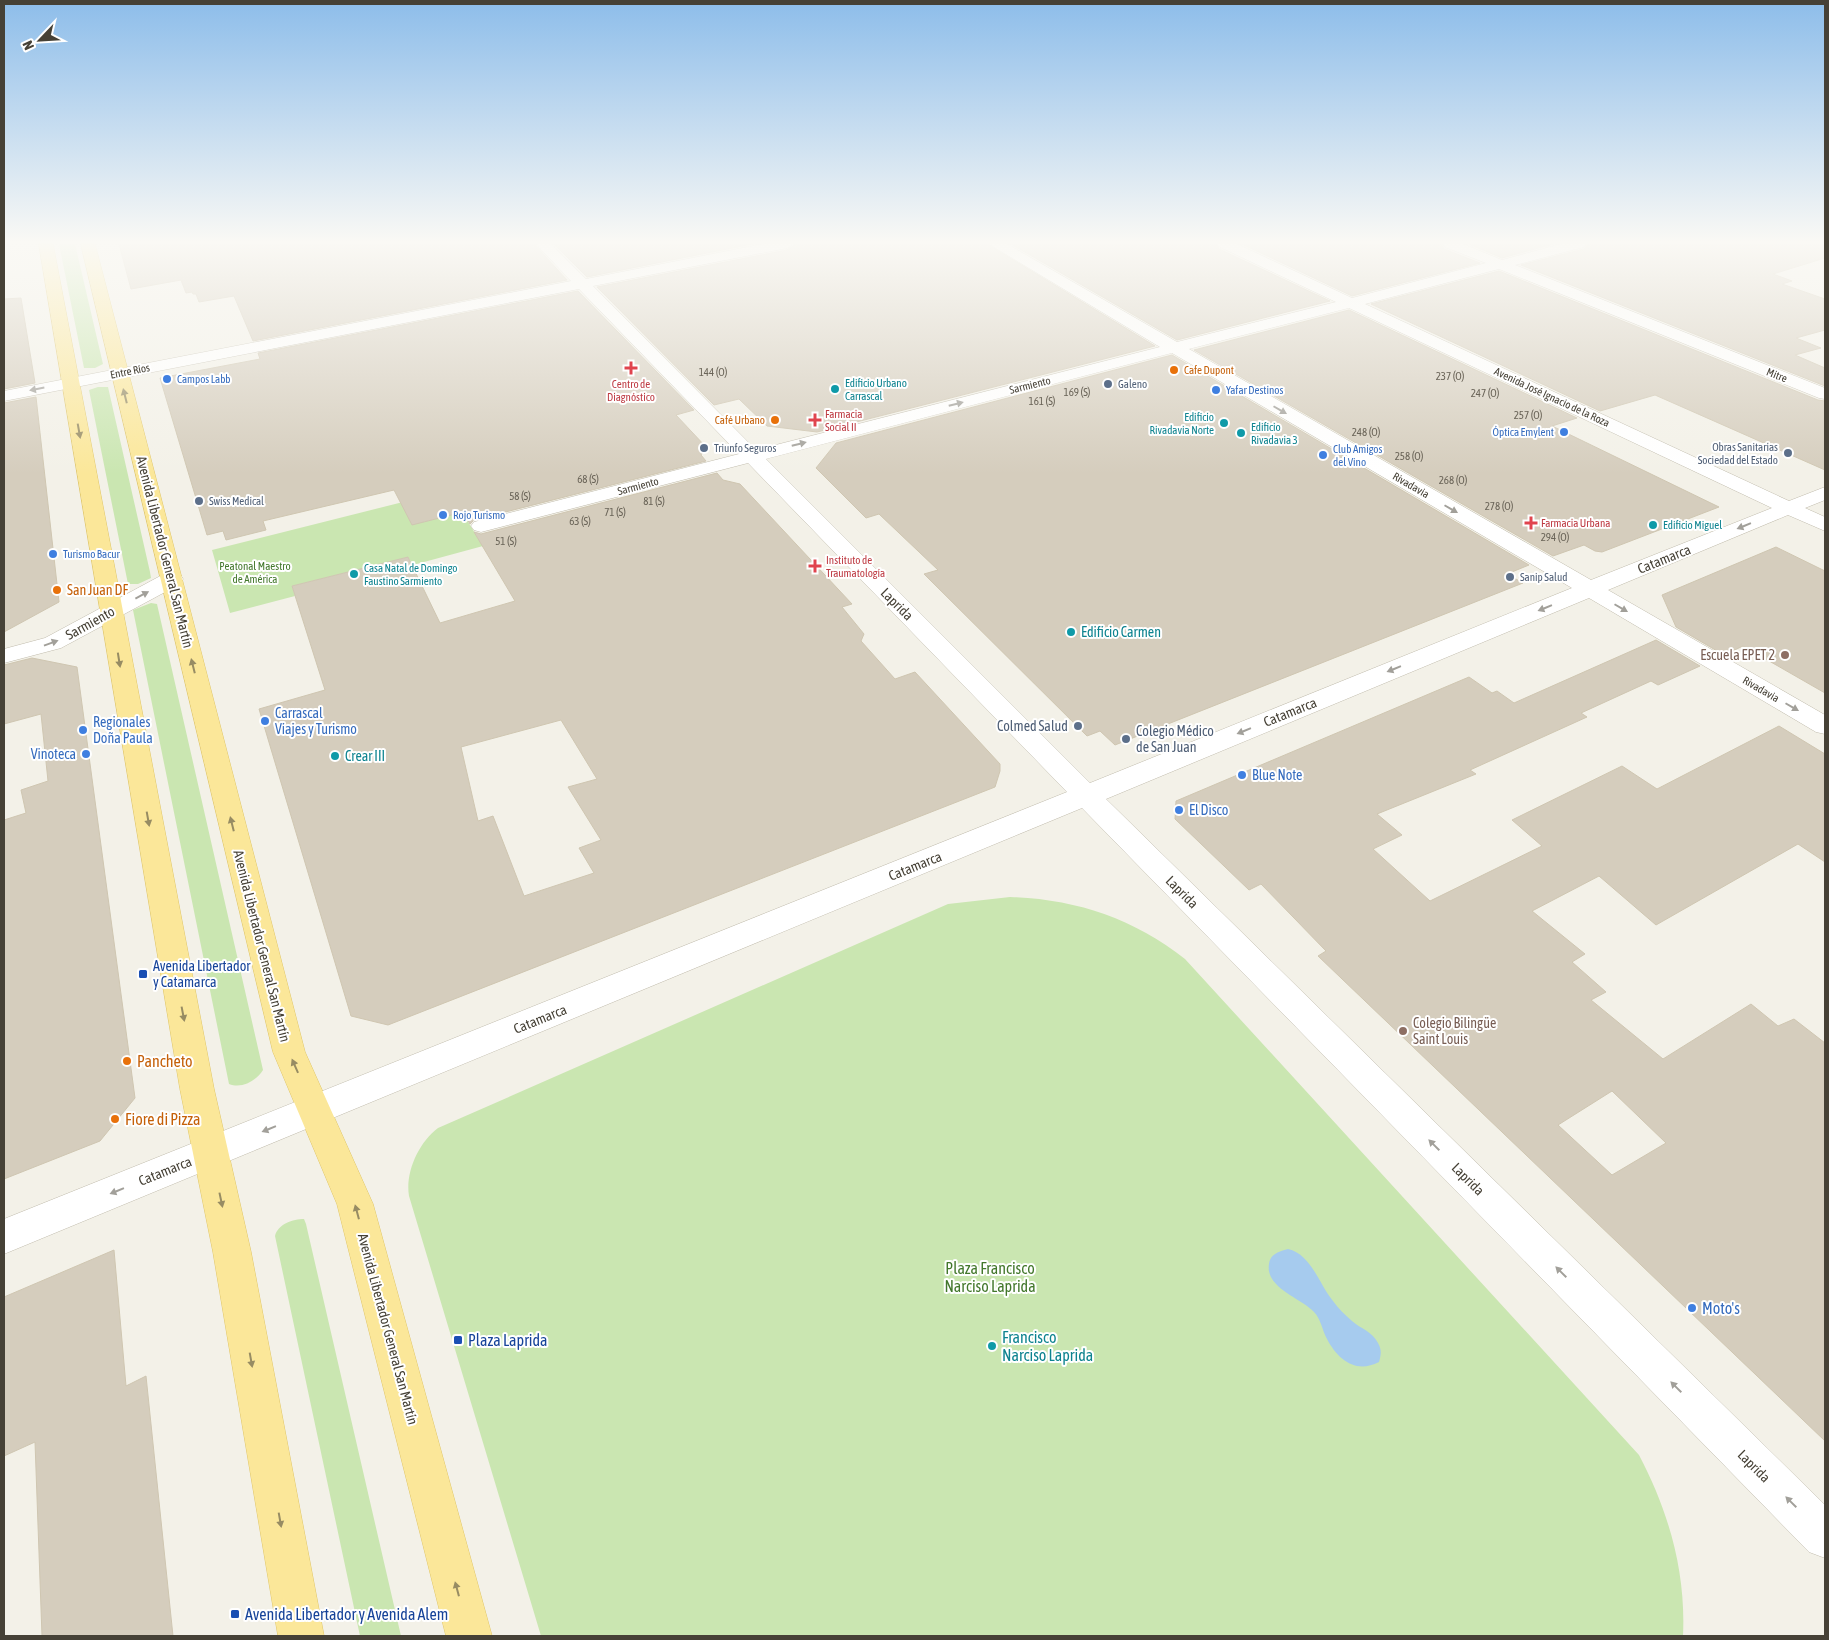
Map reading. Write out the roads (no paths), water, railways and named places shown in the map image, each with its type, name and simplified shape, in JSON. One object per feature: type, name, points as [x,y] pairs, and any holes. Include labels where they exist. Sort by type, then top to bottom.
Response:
[{"type":"main road","points":[[60,321],[112,611],[118,658],[172,954],[197,1089],[232,1252],[301,1636]]},
{"type":"main road","name":"Avenida Libertador General San Martín","points":[[107,321],[289,1052],[355,1204],[469,1636]]},
{"type":"street","name":"Entre Ríos","points":[[4,396],[392,321]]},
{"type":"street","name":"Laprida","points":[[618,321],[1086,795],[1825,1536]]},
{"type":"street","name":"Rivadavia","points":[[1128,321],[1825,726]]},
{"type":"street","name":"Sarmiento","points":[[481,526],[1282,321]]},
{"type":"street","name":"Avenida José Ignacio de la Roza","points":[[1388,321],[1825,525]]},
{"type":"street","name":"Mitre","points":[[1640,321],[1825,394]]},
{"type":"street","name":"Catamarca","points":[[4,1237],[314,1110],[413,1072],[1825,493]]},
{"type":"street","name":"Sarmiento","points":[[4,656],[53,643],[172,579]]},
{"type":"water","points":[[1288,1249],[1296,1252],[1309,1263],[1339,1309],[1376,1339],[1381,1350],[1379,1362],[1371,1365],[1355,1366],[1342,1359],[1331,1347],[1314,1312],[1285,1292],[1273,1280],[1269,1272],[1271,1258]]},
{"type":"place","name":"Centro de Diagnóstico","points":[[631,368]]},
{"type":"place","name":"Cafe Dupont","points":[[1174,370]]},
{"type":"place","name":"Campos Labb","points":[[167,379]]},
{"type":"place","name":"Galeno","points":[[1108,384]]},
{"type":"place","name":"Edificio Urbano Carrascal","points":[[835,389]]},
{"type":"place","name":"Yafar Destinos","points":[[1216,390]]},
{"type":"place","name":"Café Urbano","points":[[775,420]]},
{"type":"place","name":"Farmacia Social II","points":[[815,420]]},
{"type":"place","name":"Edificio Rivadavia Norte","points":[[1224,423]]},
{"type":"place","name":"Óptica Emylent","points":[[1564,432]]},
{"type":"place","name":"Edificio Rivadavia 3","points":[[1241,433]]},
{"type":"place","name":"Triunfo Seguros","points":[[704,448]]},
{"type":"place","name":"Obras Sanitarias Sociedad del Estado","points":[[1788,453]]},
{"type":"place","name":"Club Amigos del Vino","points":[[1323,455]]},
{"type":"place","name":"Swiss Medical","points":[[199,501]]},
{"type":"place","name":"Rojo Turismo","points":[[443,515]]},
{"type":"place","name":"Farmacia Urbana","points":[[1531,523]]},
{"type":"place","name":"Edificio Miguel","points":[[1653,525]]},
{"type":"place","name":"Turismo Bacur","points":[[53,554]]},
{"type":"place","name":"Instituto de Traumatología","points":[[815,566]]},
{"type":"place","name":"Casa Natal de Domingo Faustino Sarmiento","points":[[354,574]]},
{"type":"place","name":"Sanip Salud","points":[[1510,577]]},
{"type":"place","name":"San Juan DF","points":[[57,590]]},
{"type":"place","name":"Edificio Carmen","points":[[1071,632]]},
{"type":"place","name":"Escuela EPET 2","points":[[1785,655]]},
{"type":"place","name":"Carrascal Viajes y Turismo","points":[[265,721]]},
{"type":"place","name":"Colmed Salud","points":[[1078,726]]},
{"type":"place","name":"Regionales Doña Paula","points":[[83,730]]},
{"type":"place","name":"Colegio Médico de San Juan","points":[[1126,739]]},
{"type":"place","name":"Vinoteca","points":[[86,754]]},
{"type":"place","name":"Crear III","points":[[335,756]]},
{"type":"place","name":"Blue Note","points":[[1242,775]]},
{"type":"place","name":"El Disco","points":[[1179,810]]},
{"type":"place","name":"Avenida Libertador y Catamarca","points":[[143,974]]},
{"type":"place","name":"Colegio Bilingüe Saint Louis","points":[[1403,1031]]},
{"type":"place","name":"Pancheto","points":[[127,1061]]},
{"type":"place","name":"Fiore di Pizza","points":[[115,1119]]},
{"type":"place","name":"Moto's","points":[[1692,1308]]},
{"type":"place","name":"Plaza Laprida","points":[[458,1340]]},
{"type":"place","name":"Francisco Narciso Laprida","points":[[992,1346]]},
{"type":"place","name":"Avenida Libertador y Avenida Alem","points":[[235,1614]]},
{"type":"park label","name":"Peatonal Maestro de América","points":[[255,572]]},
{"type":"park label","name":"Plaza Francisco Narciso Laprida","points":[[990,1277]]}]
